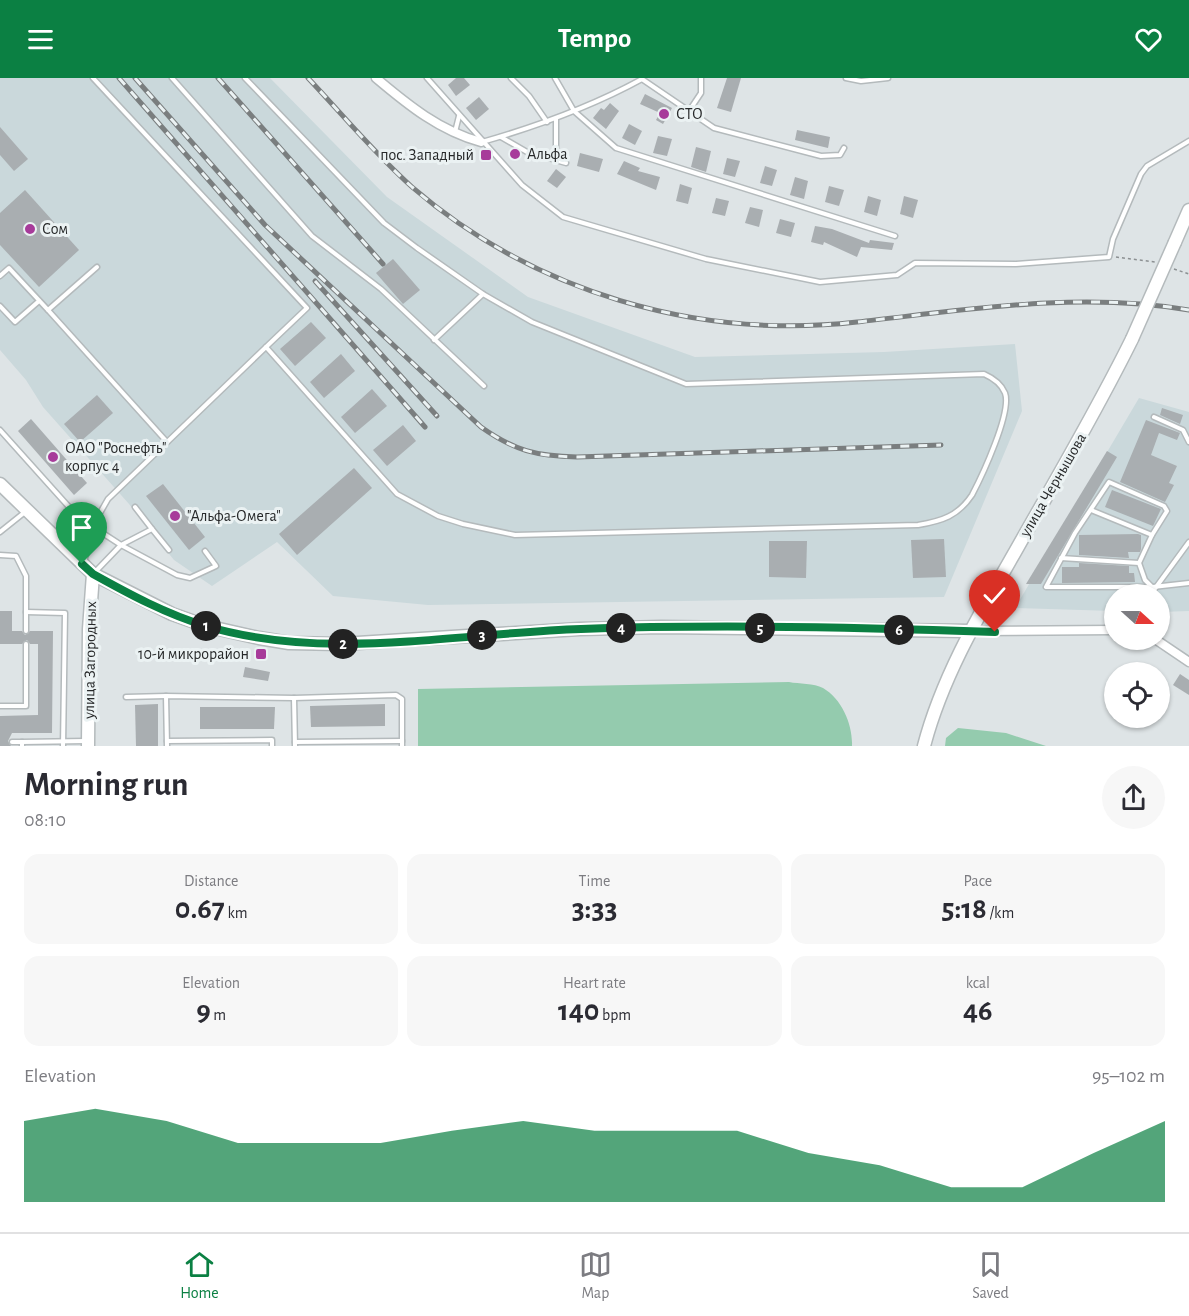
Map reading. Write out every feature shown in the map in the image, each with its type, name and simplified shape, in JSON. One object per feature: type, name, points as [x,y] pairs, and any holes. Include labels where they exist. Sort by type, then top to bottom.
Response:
[{"type":"main road","name":"улица Чернышова","points":[[924,746],[937,705],[971,631],[1083,432],[1131,339],[1189,210]]},
{"type":"main road","points":[[0,484],[93,574],[138,598],[191,621],[226,631],[289,643],[342,644],[579,629],[661,627],[971,631]]},
{"type":"main road","name":"улица Загородных","points":[[88,743],[89,629],[93,574]]},
{"type":"street","points":[[376,78],[419,113],[455,133],[482,142]]},
{"type":"street","points":[[971,631],[1104,630]]},
{"type":"street","points":[[1170,649],[1189,662]]},
{"type":"lane","points":[[82,564],[100,513],[108,499],[307,308],[93,78]]},
{"type":"lane","points":[[172,78],[312,236],[381,290],[484,386]]},
{"type":"lane","points":[[245,78],[384,223],[483,294],[532,322],[686,384],[984,374],[993,377],[1005,392],[1005,411],[972,495],[952,516],[937,522],[918,525],[515,535],[438,516],[397,494],[266,347]]},
{"type":"lane","points":[[427,78],[522,185],[563,217],[706,259],[820,282],[897,275],[915,263],[1016,264],[1109,257],[1113,239],[1141,174],[1148,166],[1189,141]]},
{"type":"lane","points":[[511,78],[529,96],[547,122]]},
{"type":"lane","points":[[555,78],[574,111],[616,148],[895,236]]},
{"type":"lane","points":[[482,142],[556,119],[643,78],[714,128],[821,156],[840,155],[844,148]]},
{"type":"lane","points":[[688,111],[701,93],[701,78]]},
{"type":"lane","points":[[846,78],[861,81],[888,78]]},
{"type":"lane","points":[[455,133],[459,115]]},
{"type":"lane","points":[[551,157],[557,145],[556,119]]},
{"type":"lane","points":[[501,136],[527,152],[566,163]]},
{"type":"lane","points":[[48,310],[97,267]]},
{"type":"lane","points":[[0,276],[9,268],[167,442]]},
{"type":"lane","points":[[434,340],[483,294]]},
{"type":"lane","points":[[0,306],[15,322],[39,300]]},
{"type":"lane","points":[[1154,417],[1183,429],[1189,442]]},
{"type":"lane","points":[[0,430],[78,517],[121,545],[177,575],[190,578],[216,566],[205,551]]},
{"type":"lane","points":[[1104,587],[1046,588],[1060,558],[1109,482],[1164,506],[1167,511],[1152,535],[1139,563],[1145,579],[1150,584]]},
{"type":"lane","points":[[135,507],[169,550]]},
{"type":"lane","points":[[1091,510],[1152,535]]},
{"type":"lane","points":[[0,532],[26,511]]},
{"type":"lane","points":[[93,574],[121,545],[152,529]]},
{"type":"lane","points":[[1155,584],[1189,542]]},
{"type":"lane","points":[[0,555],[16,556],[26,576],[26,631]]},
{"type":"lane","points":[[1060,558],[1139,563]]},
{"type":"lane","points":[[1170,585],[1189,583]]},
{"type":"lane","points":[[26,612],[65,613],[63,744]]},
{"type":"lane","points":[[0,705],[26,706],[26,644]]},
{"type":"lane","points":[[166,696],[167,744],[272,740],[272,746]]},
{"type":"lane","points":[[126,697],[400,696],[402,743],[295,744],[294,698]]},
{"type":"lane","points":[[12,742],[22,744],[88,743]]},
{"type":"path","points":[[1109,257],[1136,258],[1159,264]]},
{"type":"path","points":[[1168,267],[1189,274]]},
{"type":"shaded area","points":[[0,78],[270,78],[387,197],[528,297],[695,357],[884,352],[1015,344],[1022,411],[944,597],[428,605],[333,596],[277,542],[212,586],[174,560],[129,504],[43,407],[26,380],[0,350]]},
{"type":"shaded area","points":[[1139,398],[1189,412],[1189,611],[1170,612],[1170,584],[1104,584],[1104,611],[1015,608]]},
{"type":"green space","points":[[789,682],[819,686],[836,699],[848,721],[852,746],[418,746],[418,689]]},
{"type":"green space","points":[[958,728],[1006,733],[1046,746],[945,746],[946,738]]},
{"type":"building","points":[[456,78],[464,78],[470,85],[456,96],[448,85]]},
{"type":"building","points":[[727,78],[741,78],[731,112],[717,108]]},
{"type":"building","points":[[645,94],[672,108],[663,124],[656,120],[660,113],[640,104]]},
{"type":"building","points":[[479,97],[489,109],[476,120],[466,108]]},
{"type":"building","points":[[610,103],[619,111],[606,129],[593,118],[601,108],[604,110]]},
{"type":"building","points":[[629,124],[642,131],[635,145],[622,138]]},
{"type":"building","points":[[0,127],[28,159],[14,171],[0,155]]},
{"type":"building","points":[[797,130],[830,137],[828,148],[795,140]]},
{"type":"building","points":[[658,136],[672,139],[667,156],[653,153]]},
{"type":"building","points":[[696,147],[711,151],[706,172],[691,167]]},
{"type":"building","points":[[580,153],[603,159],[599,172],[577,166]]},
{"type":"building","points":[[727,158],[740,161],[735,177],[723,174]]},
{"type":"building","points":[[624,161],[640,168],[638,171],[660,177],[656,190],[617,174]]},
{"type":"building","points":[[765,166],[777,170],[772,186],[760,183]]},
{"type":"building","points":[[556,169],[566,177],[557,188],[547,181]]},
{"type":"building","points":[[795,177],[808,181],[804,199],[790,195]]},
{"type":"building","points":[[680,184],[692,188],[688,204],[676,201]]},
{"type":"building","points":[[829,186],[844,190],[839,206],[825,202]]},
{"type":"building","name":"Сом","points":[[25,190],[79,250],[39,287],[0,245],[0,213]]},
{"type":"building","points":[[868,196],[881,200],[877,216],[864,212]]},
{"type":"building","points":[[904,196],[918,200],[913,218],[900,214]]},
{"type":"building","points":[[716,198],[729,201],[725,216],[712,213]]},
{"type":"building","points":[[750,207],[763,210],[759,227],[745,223]]},
{"type":"building","points":[[780,219],[795,223],[791,237],[776,233]]},
{"type":"building","points":[[815,226],[832,229],[869,243],[870,240],[894,243],[892,250],[861,247],[857,257],[824,242],[823,245],[811,242]]},
{"type":"building","points":[[393,259],[420,290],[403,304],[376,273]]},
{"type":"building","points":[[311,322],[326,338],[295,366],[280,349]]},
{"type":"building","points":[[341,354],[355,371],[324,398],[310,382]]},
{"type":"building","points":[[372,389],[387,406],[355,433],[341,417]]},
{"type":"building","points":[[97,395],[113,413],[80,442],[64,424]]},
{"type":"building","points":[[1162,408],[1183,415],[1180,424],[1160,415]]},
{"type":"building","name":"ОАО \"Роснефть\" корпус 4","points":[[31,419],[87,483],[74,495],[18,431]]},
{"type":"building","points":[[1146,420],[1180,433],[1177,440],[1159,433],[1151,455],[1177,466],[1169,483],[1174,485],[1165,502],[1120,482]]},
{"type":"building","points":[[403,425],[416,441],[387,466],[373,450]]},
{"type":"building","points":[[1107,451],[1117,457],[1041,584],[1026,584]]},
{"type":"building","points":[[354,468],[372,488],[297,555],[279,534]]},
{"type":"building","name":"\"Альфа-Омега\"","points":[[163,484],[205,537],[189,550],[146,496]]},
{"type":"building","points":[[1112,490],[1161,509],[1153,526],[1105,507]]},
{"type":"building","points":[[1079,535],[1141,535],[1140,552],[1128,552],[1129,558],[1079,555]]},
{"type":"building","points":[[944,539],[946,577],[913,578],[911,540]]},
{"type":"building","points":[[769,541],[807,541],[806,578],[769,577]]},
{"type":"building","points":[[1079,563],[1129,566],[1129,573],[1134,573],[1135,582],[1062,583],[1062,567],[1079,567]]},
{"type":"building","points":[[0,611],[12,611],[12,631],[22,631],[25,635],[30,631],[53,631],[52,733],[12,733],[8,741],[11,746],[0,746],[0,716],[38,715],[38,644],[30,644],[27,640],[22,644],[0,644]]},
{"type":"building","points":[[245,667],[270,672],[268,681],[243,677]]},
{"type":"building","points":[[1180,674],[1189,680],[1189,695],[1173,685]]},
{"type":"building","points":[[158,704],[158,746],[136,746],[135,705]]},
{"type":"building","points":[[385,704],[385,726],[311,727],[310,706]]},
{"type":"building","points":[[200,707],[275,707],[274,729],[200,729]]},
{"type":"railway","points":[[119,78],[425,427]]},
{"type":"railway","points":[[135,78],[265,225],[481,427],[505,442],[526,451],[577,457],[941,445]]},
{"type":"railway","points":[[218,78],[383,264]]},
{"type":"railway","points":[[308,78],[398,174],[460,224],[510,255],[564,281],[620,301],[678,315],[737,323],[797,326],[1064,302],[1106,302],[1189,310]]},
{"type":"railway","points":[[315,281],[437,416]]},
{"type":"place","name":"СТО","points":[[664,114]]},
{"type":"place","name":"Альфа","points":[[515,154]]},
{"type":"place","name":"пос. Западный","points":[[486,155]]},
{"type":"place","name":"Сом","points":[[30,229]]},
{"type":"place","name":"ОАО \"Роснефть\" корпус 4","points":[[53,457]]},
{"type":"place","name":"\"Альфа-Омега\"","points":[[175,516]]},
{"type":"place","name":"10-й микрорайон","points":[[261,654]]},
{"type":"route","points":[[82,564],[93,574],[138,598],[172,614],[206,626],[259,638],[315,645],[579,629],[661,627],[995,632]]}]
